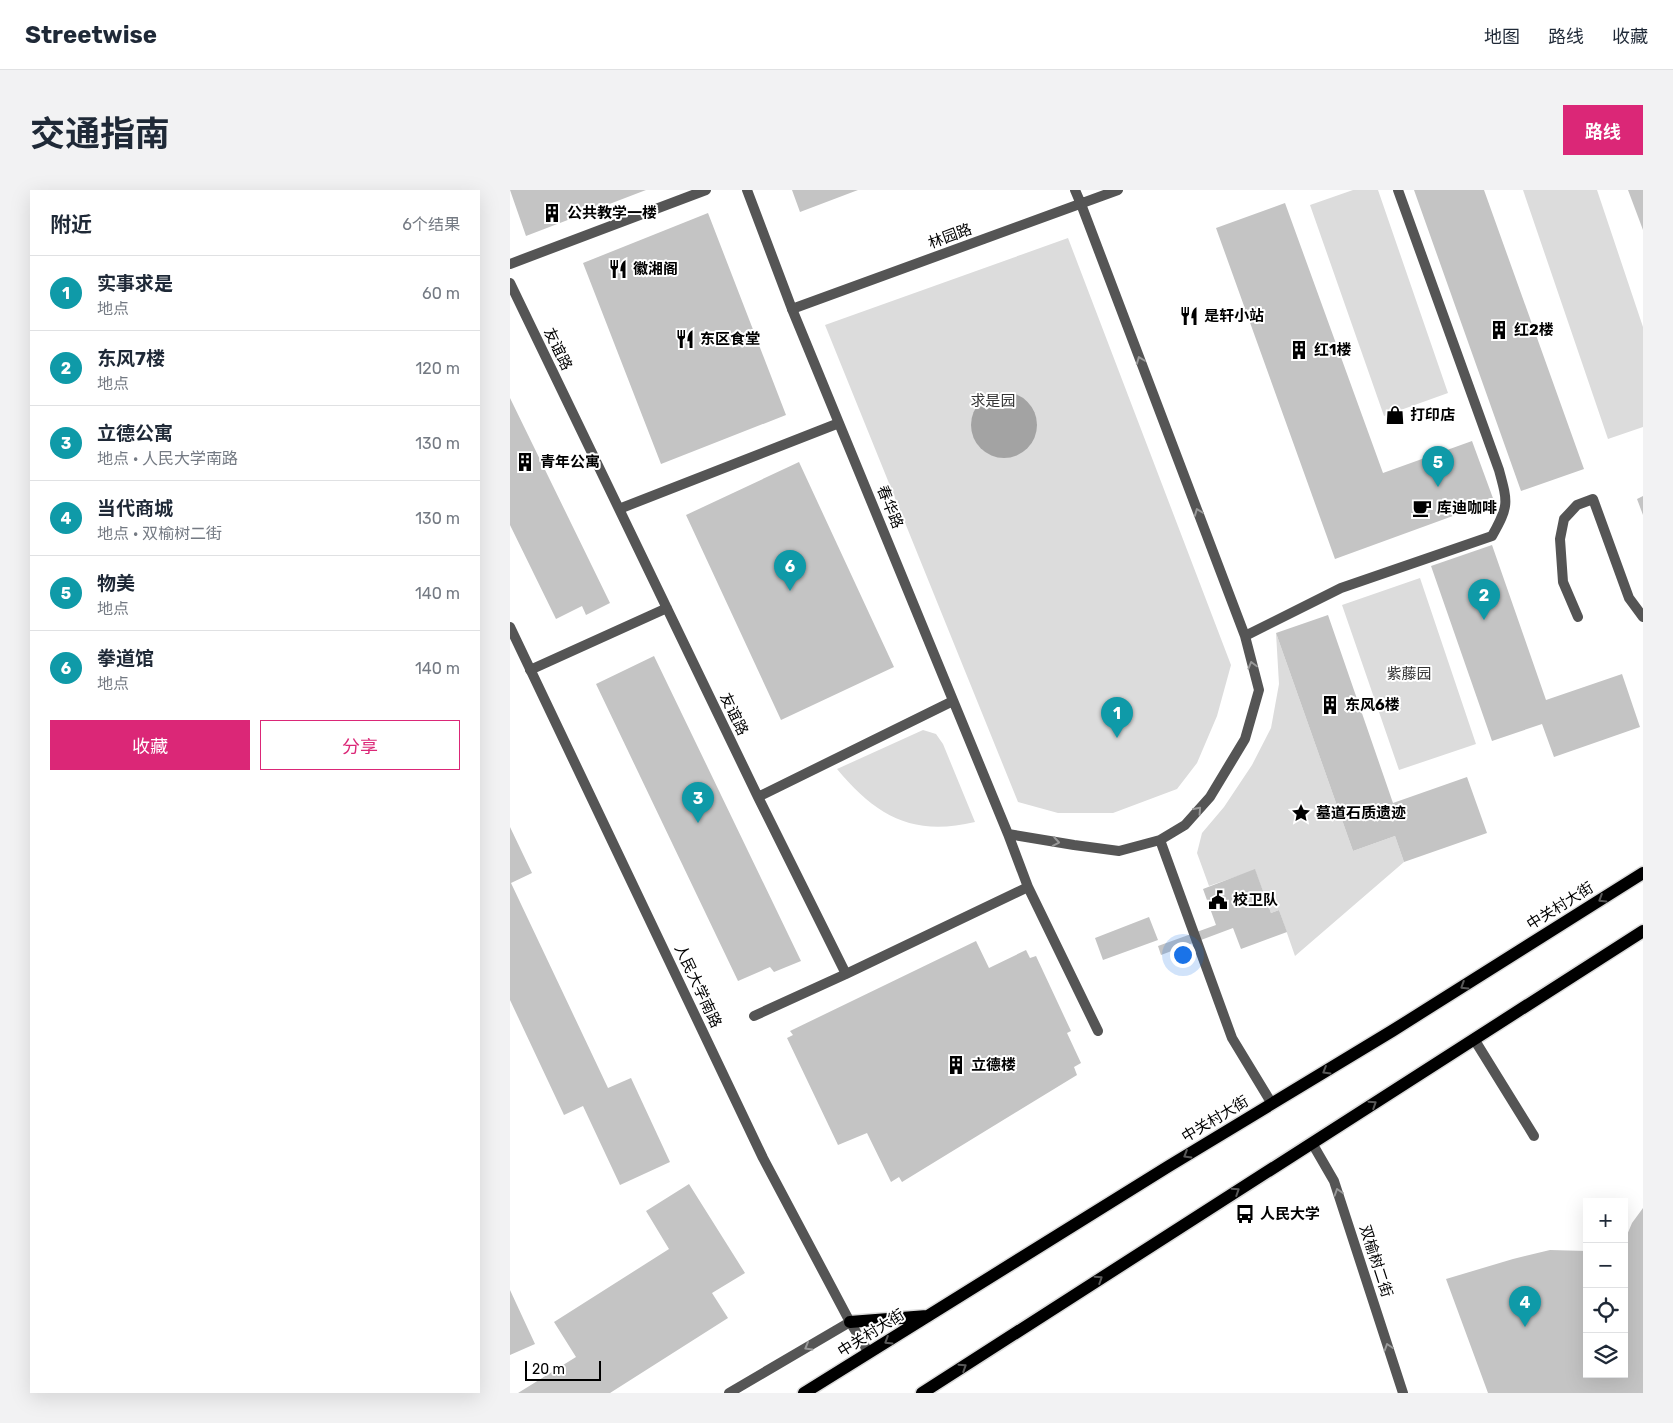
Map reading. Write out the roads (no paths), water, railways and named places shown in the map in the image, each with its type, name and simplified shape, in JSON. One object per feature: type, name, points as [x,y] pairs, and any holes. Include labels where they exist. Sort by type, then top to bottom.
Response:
[{"type":"main road","name":"中关村大街","points":[[804,1393],[1400,1026],[1643,873]]},
{"type":"main road","points":[[922,1393],[1643,931]]},
{"type":"main road","points":[[850,1322],[930,1315]]},
{"type":"street","points":[[510,264],[706,190]]},
{"type":"street","name":"春华路","points":[[747,190],[792,309],[1008,834],[1028,887],[1098,1031]]},
{"type":"street","points":[[1008,834],[1119,851],[1160,840],[1185,825],[1210,797],[1245,739],[1259,690],[1245,636],[1075,190]]},
{"type":"street","name":"林园路","points":[[792,309],[1118,190]]},
{"type":"street","points":[[1245,636],[1341,588],[1492,536],[1502,518],[1507,500],[1500,470],[1398,190]]},
{"type":"street","name":"友谊路","points":[[510,283],[758,798],[846,974]]},
{"type":"street","points":[[619,509],[839,423]]},
{"type":"street","points":[[1578,617],[1563,582],[1560,539],[1564,520],[1577,505],[1593,499],[1628,598],[1643,617]]},
{"type":"street","points":[[530,670],[667,608]]},
{"type":"street","name":"人民大学南路","points":[[510,627],[763,1158],[850,1322],[870,1352]]},
{"type":"street","points":[[758,798],[953,701]]},
{"type":"street","points":[[1160,840],[1232,1038],[1272,1104]]},
{"type":"street","points":[[754,1016],[1028,887]]},
{"type":"street","points":[[1474,1039],[1534,1136]]},
{"type":"street","name":"双榆树二街","points":[[1312,1143],[1334,1181],[1403,1393]]},
{"type":"street","name":"中关村大街","points":[[730,1393],[850,1322]]},
{"type":"place","name":"公共教学一楼","points":[[552,213]]},
{"type":"place","name":"徽湘阁","points":[[618,269]]},
{"type":"place","name":"是轩小站","points":[[1189,316]]},
{"type":"place","name":"红2楼","points":[[1499,330]]},
{"type":"place","name":"东区食堂","points":[[685,339]]},
{"type":"place","name":"红1楼","points":[[1299,350]]},
{"type":"place","name":"打印店","points":[[1395,415]]},
{"type":"place","name":"青年公寓","points":[[525,462]]},
{"type":"place","name":"物美","points":[[1438,487]]},
{"type":"place","name":"库迪咖啡","points":[[1422,508]]},
{"type":"place","name":"拳道馆","points":[[790,591]]},
{"type":"place","name":"东风7楼","points":[[1484,620]]},
{"type":"place","name":"东风6楼","points":[[1330,705]]},
{"type":"place","name":"实事求是","points":[[1117,738]]},
{"type":"place","name":"墓道石质遗迹","points":[[1301,813]]},
{"type":"place","name":"立德公寓","points":[[698,823]]},
{"type":"place","name":"校卫队","points":[[1218,900]]},
{"type":"place","name":"立德楼","points":[[956,1065]]},
{"type":"place","name":"人民大学","points":[[1245,1214]]},
{"type":"place","name":"当代商城","points":[[1525,1327]]},
{"type":"park label","name":"求是园","points":[[993,401]]},
{"type":"park label","name":"紫藤园","points":[[1409,674]]}]
